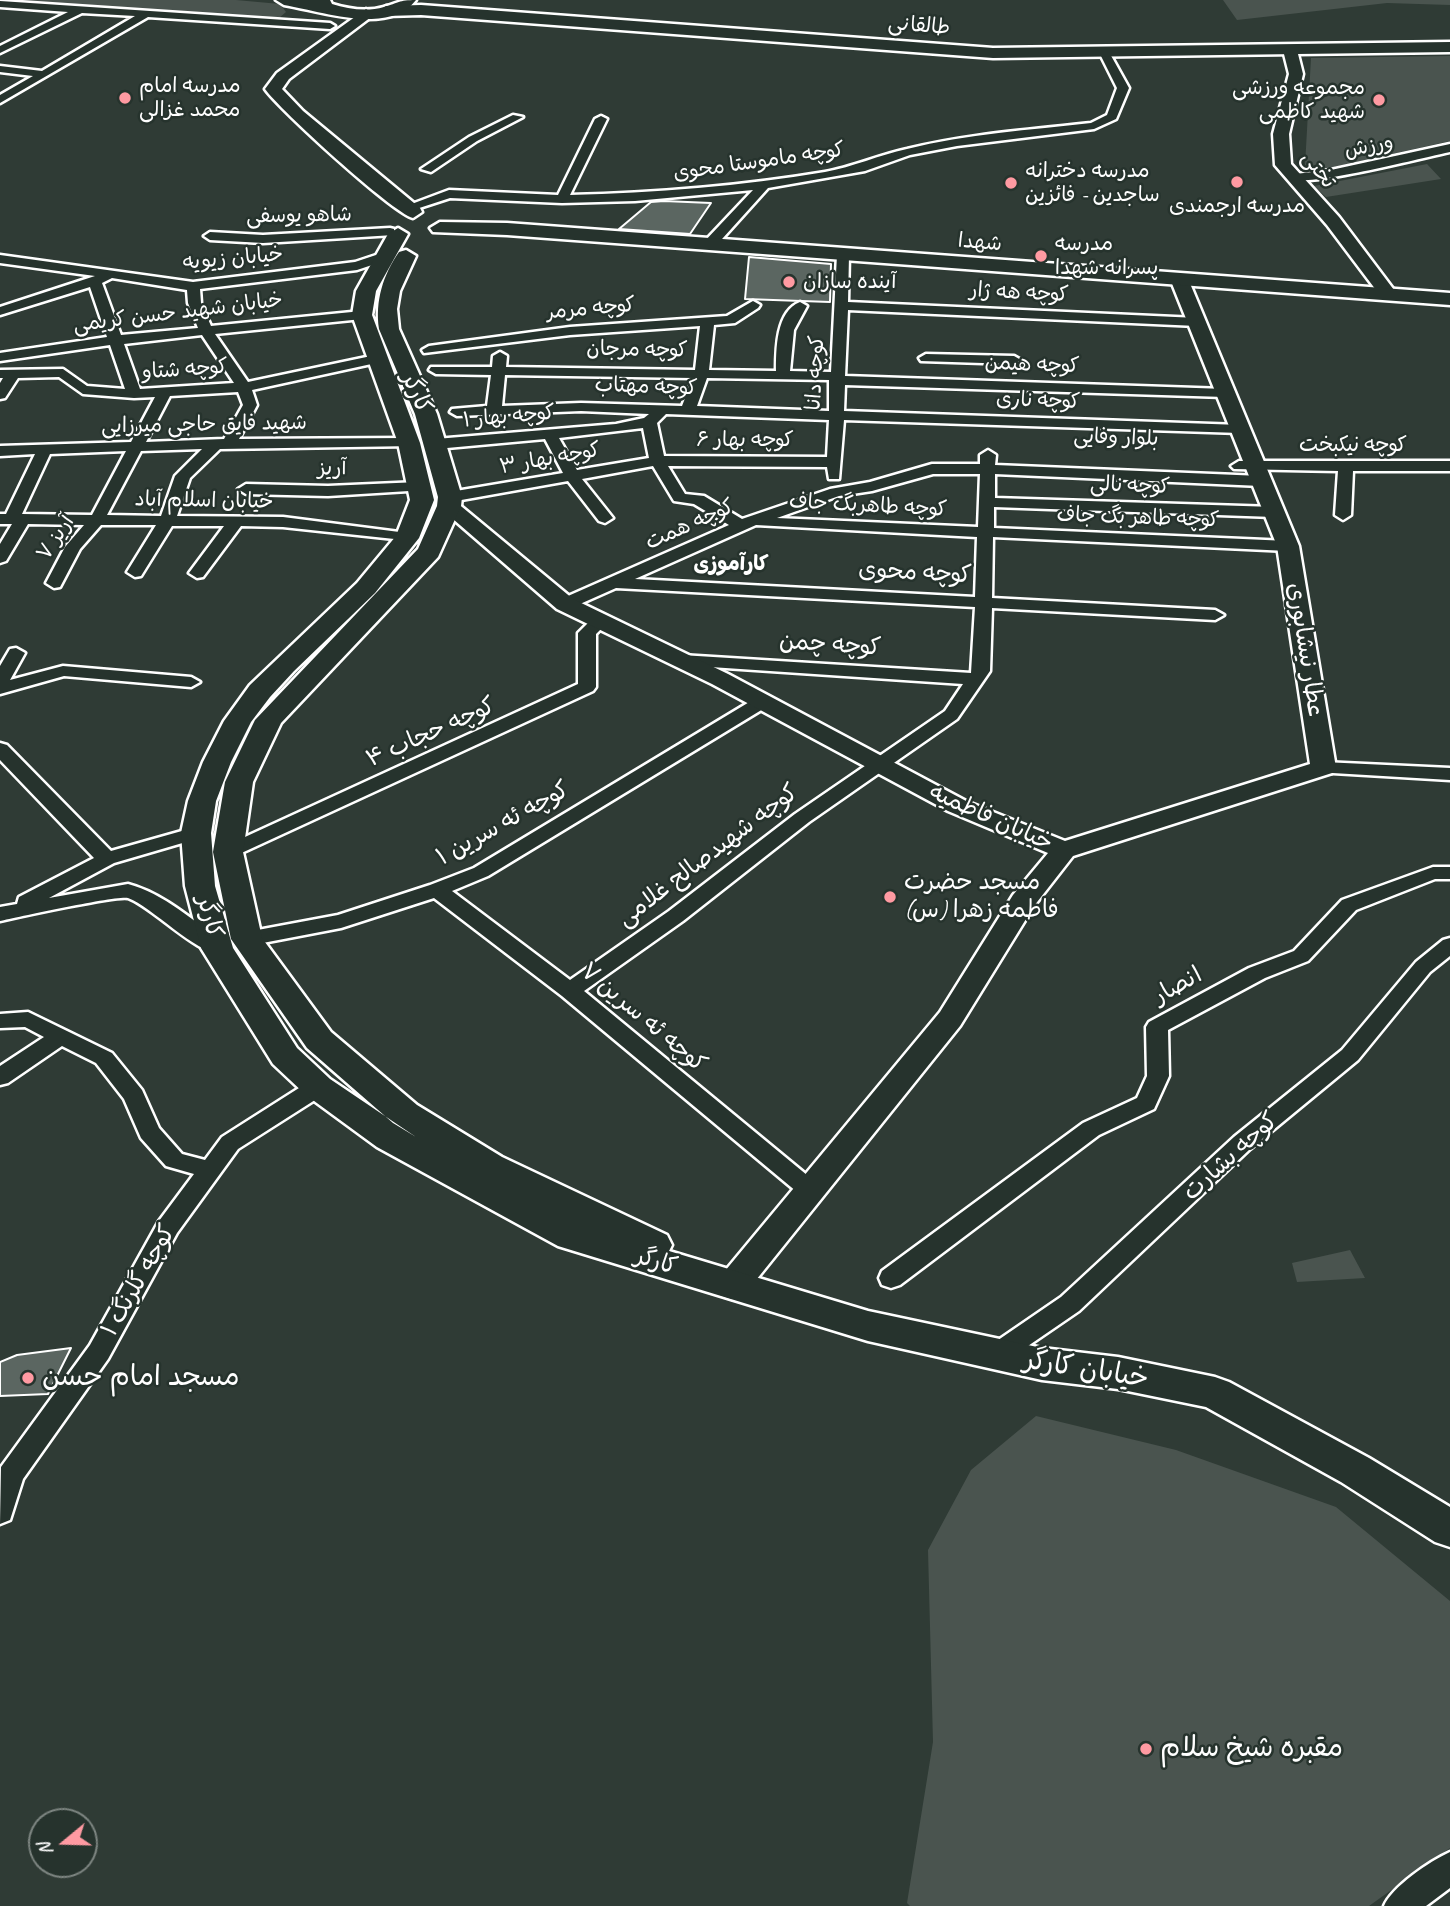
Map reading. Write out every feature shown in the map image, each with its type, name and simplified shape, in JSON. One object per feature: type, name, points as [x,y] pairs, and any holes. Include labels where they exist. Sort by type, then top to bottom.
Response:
[{"type":"main road","points":[[284,0],[329,12],[366,14],[386,12],[411,0]]},
{"type":"main road","name":"طالقانی","points":[[411,0],[449,7],[993,53],[1287,47],[1450,40]]},
{"type":"main road","name":"طالقانی","points":[[386,12],[421,10],[1027,47],[1450,47]]},
{"type":"main road","points":[[261,76],[323,34],[329,12]]},
{"type":"main road","points":[[362,315],[366,291],[407,226],[284,105],[273,89],[283,76],[366,14]]},
{"type":"main road","points":[[260,101],[272,115],[315,148],[366,197]]},
{"type":"main road","name":"شهدا","points":[[407,226],[508,229],[708,246],[1450,299]]},
{"type":"main road","name":"کارگر","points":[[407,226],[386,312],[423,444],[419,487],[422,500],[407,538],[366,588],[285,665],[260,691],[238,721],[202,802],[196,833],[200,886],[217,948],[285,1056],[318,1087],[389,1138],[571,1236],[694,1274]]},
{"type":"main road","name":"کارگر","points":[[362,315],[376,359],[423,444],[449,501],[429,552],[350,638],[269,720],[239,782],[228,852],[231,876],[247,939],[319,1040],[405,1115],[489,1166],[658,1247],[694,1274]]},
{"type":"main road","name":"خیابان کارگر","points":[[694,1274],[868,1326],[1042,1364],[1118,1373],[1215,1393],[1355,1470],[1450,1529]]},
{"type":"street","points":[[0,4],[287,23],[329,12]]},
{"type":"street","points":[[0,50],[79,10]]},
{"type":"street","points":[[0,100],[144,15]]},
{"type":"street","points":[[0,35],[25,37]]},
{"type":"street","name":"تختی","points":[[1287,47],[1296,74],[1281,134],[1283,165],[1333,220],[1388,294]]},
{"type":"street","name":"کوچه ماموستا محوی","points":[[407,226],[449,194],[562,199],[635,197],[764,185],[866,167],[907,152],[957,142],[1094,126],[1112,117],[1123,88],[1104,52]]},
{"type":"street","points":[[0,69],[44,74]]},
{"type":"street","points":[[427,169],[473,139],[517,117]]},
{"type":"street","points":[[562,199],[601,120]]},
{"type":"street","name":"ورزش","points":[[1295,178],[1331,174],[1450,148]]},
{"type":"street","points":[[708,246],[764,185]]},
{"type":"street","name":"خیابان زیویه","points":[[0,259],[154,280],[170,285],[193,286],[285,257],[357,266],[407,226]]},
{"type":"street","name":"شاهو یوسفی","points":[[210,236],[285,257],[407,226]]},
{"type":"street","name":"کوچه دانا","points":[[836,492],[832,461],[843,255]]},
{"type":"street","points":[[4,306],[95,281],[111,274]]},
{"type":"street","points":[[95,281],[134,394]]},
{"type":"street","name":"عطار نیشابوری","points":[[1180,281],[1288,546],[1324,768]]},
{"type":"street","points":[[135,572],[167,521],[183,476],[223,444],[250,405],[245,387],[205,330],[193,294],[193,286]]},
{"type":"street","name":"کوچه مرمر","points":[[429,350],[570,331],[730,320],[753,305]]},
{"type":"street","points":[[783,374],[783,340],[789,318],[800,306]]},
{"type":"street","name":"کوچه هه ژار","points":[[840,306],[1196,322]]},
{"type":"street","name":"خیابان شهید حسن کریمی","points":[[4,356],[117,340],[362,315]]},
{"type":"street","points":[[688,410],[702,373],[707,322]]},
{"type":"street","points":[[494,411],[502,340]]},
{"type":"street","points":[[0,343],[4,356]]},
{"type":"street","points":[[926,358],[1014,360]]},
{"type":"street","name":"کوچه شتاو","points":[[7,374],[63,373],[83,390],[134,394],[245,387],[376,359]]},
{"type":"street","name":"کوچه مرجان","points":[[436,370],[783,374],[836,378]]},
{"type":"street","points":[[0,395],[7,374]]},
{"type":"street","name":"کوچه هیمن","points":[[836,378],[1225,393]]},
{"type":"street","name":"آریز ۷","points":[[54,583],[73,547],[97,520],[166,392]]},
{"type":"street","name":"کوچه مهتاب","points":[[457,412],[582,407],[835,414]]},
{"type":"street","points":[[663,409],[649,422],[657,461],[680,498],[698,499],[745,523]]},
{"type":"street","name":"کوچه ناری","points":[[835,414],[1240,429]]},
{"type":"street","name":"کوچه بهار ۱","points":[[423,444],[550,434],[649,422]]},
{"type":"street","points":[[550,434],[572,476],[606,518]]},
{"type":"street","name":"شهید فایق حاجی میرزایی","points":[[0,451],[223,444],[423,444]]},
{"type":"street","points":[[0,558],[12,519],[45,449]]},
{"type":"street","name":"کوچه بهار ۶","points":[[657,461],[832,461]]},
{"type":"street","name":"کوچه بهار ۳","points":[[449,501],[657,461]]},
{"type":"street","points":[[880,766],[951,715],[981,671],[987,462]]},
{"type":"street","name":"بلوار وفایی","points":[[987,462],[1258,473]]},
{"type":"street","name":"کوچه همت","points":[[565,604],[745,523],[836,492],[872,486],[932,469],[987,462]]},
{"type":"street","points":[[1343,515],[1346,466]]},
{"type":"street","name":"کوچه نیکبخت","points":[[1258,473],[1346,466],[1450,466]]},
{"type":"street","name":"آریز","points":[[246,489],[328,491],[419,487]]},
{"type":"street","name":"خیابان فاطمیه","points":[[449,501],[565,604],[681,660],[957,806],[1064,850],[1023,901],[950,1020],[732,1286]]},
{"type":"street","name":"کوچه نالی","points":[[985,502],[1275,512]]},
{"type":"street","name":"خیابان اسلام آباد","points":[[12,519],[283,522],[407,538]]},
{"type":"street","points":[[197,573],[236,522]]},
{"type":"street","name":"کوچه طاهربگ جاف","points":[[745,523],[985,533]]},
{"type":"street","name":"کوچه طاهر بگ جاف","points":[[985,533],[1288,546]]},
{"type":"street","name":"کوچه محوی","points":[[611,582],[1215,615]]},
{"type":"street","name":"کوچه حجاب ۴","points":[[228,852],[587,687],[587,633],[600,621]]},
{"type":"street","points":[[0,683],[16,653]]},
{"type":"street","name":"کوچه چمن","points":[[681,660],[975,678]]},
{"type":"street","points":[[0,689],[63,671],[191,682]]},
{"type":"street","name":"کوچه ئه سرین ۱","points":[[247,939],[341,921],[437,890],[481,872],[762,702]]},
{"type":"street","points":[[0,749],[107,859]]},
{"type":"street","name":"کوچه شهیدصالح غلامی","points":[[570,991],[676,916],[802,818],[880,766]]},
{"type":"street","points":[[1064,850],[1324,768],[1450,774]]},
{"type":"street","points":[[1,913],[107,859],[196,833]]},
{"type":"street","name":"انصار","points":[[891,1278],[1091,1129],[1146,1103],[1158,1076],[1157,1027],[1257,973],[1301,957],[1349,905],[1433,873],[1450,873]]},
{"type":"street","points":[[1,913],[128,890],[161,908],[217,948]]},
{"type":"street","name":"کوچه ئه سرین ۷","points":[[437,890],[570,991],[811,1191]]},
{"type":"street","name":"کوچه بشارت","points":[[997,1354],[1070,1304],[1242,1143],[1350,1055],[1423,967],[1450,945]]},
{"type":"street","points":[[0,1021],[28,1019],[104,1058],[134,1096],[149,1132],[174,1160],[209,1170]]},
{"type":"street","points":[[0,1077],[62,1035]]},
{"type":"street","name":"کوچه گلرنگ ۱","points":[[0,1512],[6,1477],[99,1352],[168,1227],[209,1170],[230,1143],[318,1087]]},
{"type":"street","points":[[1400,1906],[1450,1868]]},
{"type":"shaded area","points":[[0,0],[236,0],[280,4],[286,12],[279,18]]},
{"type":"shaded area","points":[[1223,0],[1450,0],[1450,5],[1387,3],[1237,20]]},
{"type":"shaded area","name":"مجموعه ورزشی شهید کاظمی","points":[[1450,56],[1450,141],[1321,170],[1305,166],[1311,58]]},
{"type":"shaded area","points":[[1427,164],[1441,179],[1326,197],[1314,186]]},
{"type":"shaded area","points":[[1350,1250],[1365,1278],[1297,1282],[1292,1263]]},
{"type":"shaded area","points":[[1036,1416],[1176,1450],[1336,1507],[1450,1601],[1450,1848],[1369,1906],[910,1906],[907,1903],[933,1742],[928,1550],[971,1470]]},
{"type":"building","points":[[651,202],[711,203],[690,234],[619,229]]},
{"type":"building","name":"آینده سازان","points":[[749,257],[831,264],[830,302],[745,299]]},
{"type":"building","name":"مسجد امام حسن","points":[[71,1348],[48,1394],[0,1396],[0,1362],[17,1355]]},
{"type":"place","name":"مدرسه امام محمد غزالی","points":[[125,98]]},
{"type":"place","name":"مجموعه ورزشی شهید کاظمی","points":[[1379,100]]},
{"type":"place","name":"مدرسه ارجمندی","points":[[1237,182]]},
{"type":"place","name":"مدرسه دخترانه ساجدین - فائزین","points":[[1011,183]]},
{"type":"place","name":"مدرسه پسرانه شهدا","points":[[1041,256]]},
{"type":"place","name":"آینده سازان","points":[[789,282]]},
{"type":"place","name":"مسجد حضرت فاطمه زهرا (س)","points":[[890,897]]},
{"type":"place","name":"مسجد امام حسن","points":[[28,1378]]},
{"type":"place","name":"مقبره شیخ سلام","points":[[1146,1749]]},
{"type":"district","name":"کارآموزی","points":[[731,564]]}]
